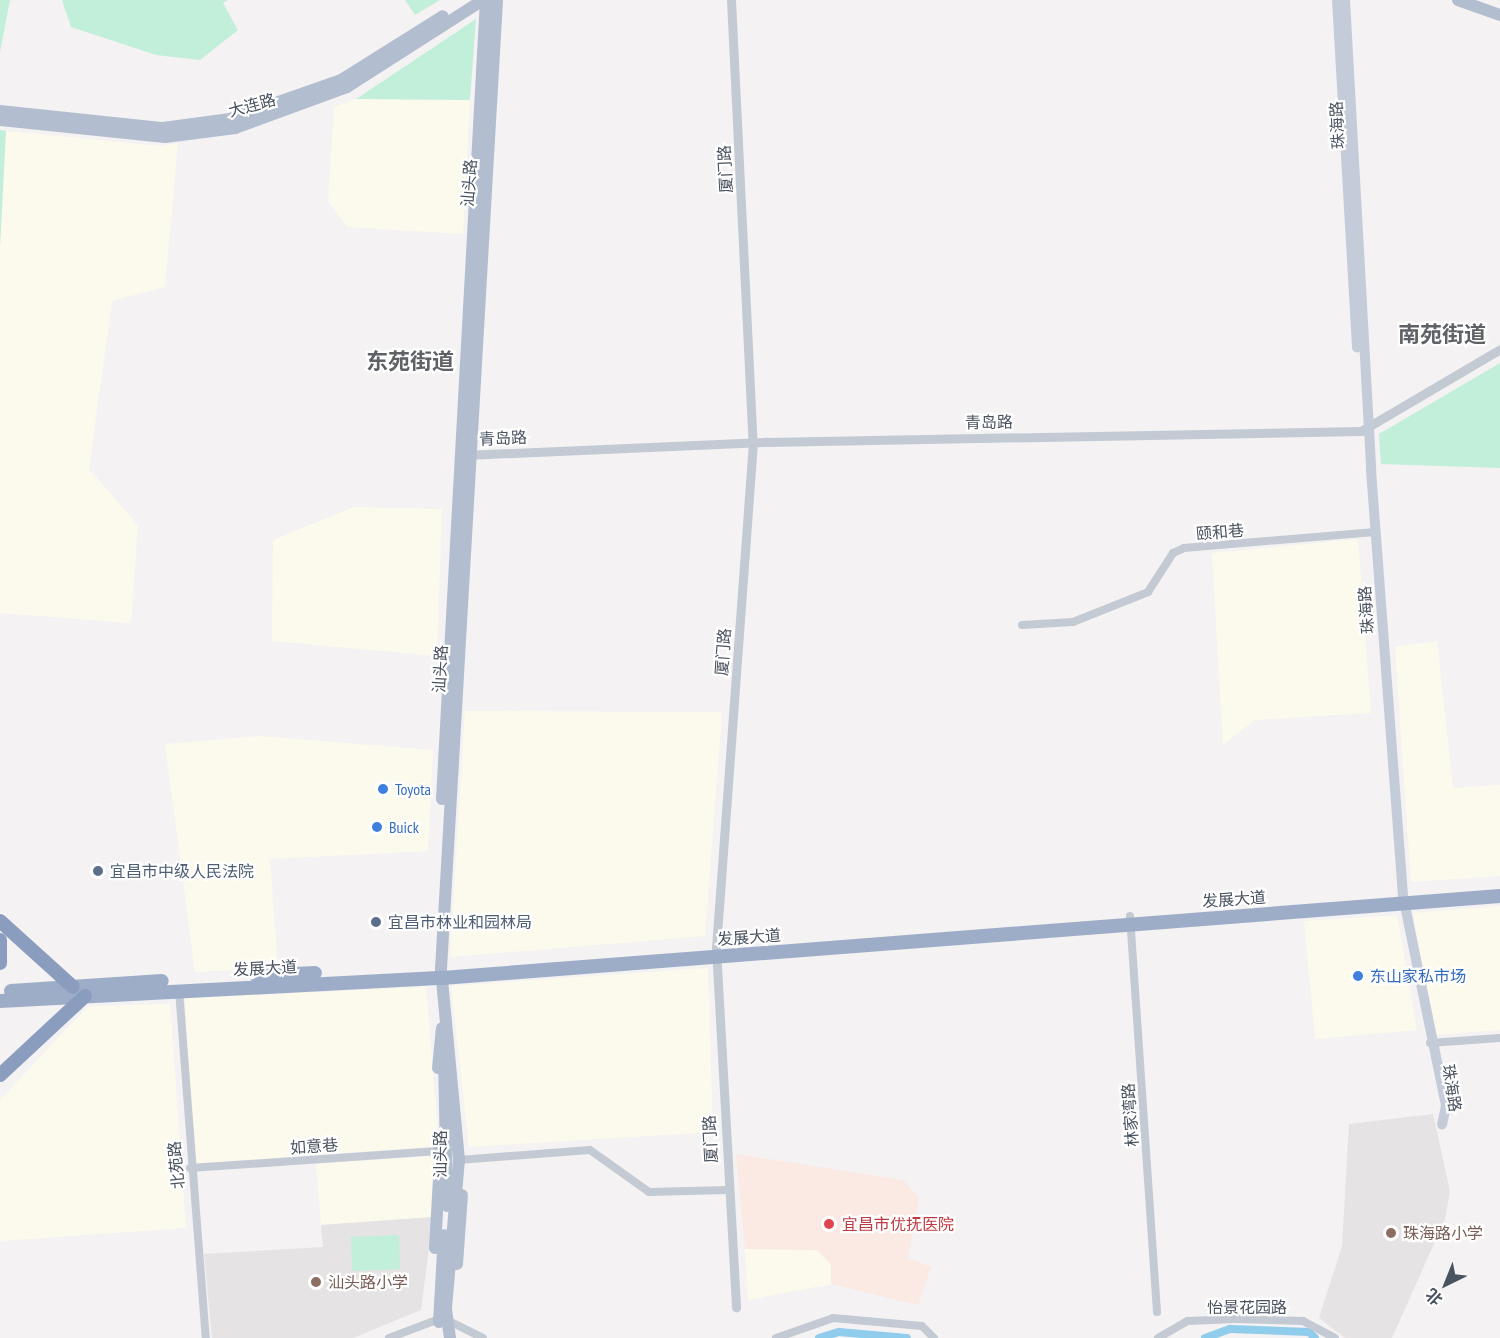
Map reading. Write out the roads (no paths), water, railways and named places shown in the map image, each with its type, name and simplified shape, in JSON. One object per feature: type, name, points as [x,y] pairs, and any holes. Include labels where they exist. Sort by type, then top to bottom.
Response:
[{"type":"highway","name":"发展大道","points":[[1401,900],[1500,888]]},
{"type":"highway","name":"发展大道","points":[[0,1001],[179,988],[438,974],[1401,900],[1500,896]]},
{"type":"highway","points":[[0,921],[73,987]]},
{"type":"highway","points":[[0,940],[0,963]]},
{"type":"highway","name":"发展大道","points":[[0,992],[73,987],[438,974]]},
{"type":"highway","points":[[0,1075],[85,996]]},
{"type":"main road","name":"大连路","points":[[0,111],[163,128],[230,119],[340,80],[468,0]]},
{"type":"main road","name":"大连路","points":[[0,120],[165,137],[235,128],[347,87],[484,0]]},
{"type":"main road","name":"汕头路","points":[[447,1259],[449,1159],[438,974],[484,0]]},
{"type":"main road","name":"汕头路","points":[[463,455],[497,0]]},
{"type":"main road","name":"珠海路","points":[[1337,0],[1372,532],[1401,900],[1430,1043],[1446,1106],[1442,1125],[1430,1043]]},
{"type":"main road","name":"珠海路","points":[[1345,0],[1365,429]]},
{"type":"main road","points":[[1458,0],[1500,15]]},
{"type":"main road","name":"汕头路","points":[[438,974],[459,1160],[447,1259],[442,1338]]},
{"type":"main road","points":[[442,1028],[437,1050],[447,1259]]},
{"type":"main road","name":"汕头路","points":[[442,1313],[450,1338]]},
{"type":"street","name":"厦门路","points":[[731,0],[753,442],[717,952],[736,1307]]},
{"type":"street","name":"青岛路","points":[[463,455],[753,442],[1365,429],[1500,349]]},
{"type":"street","name":"颐和巷","points":[[1022,625],[1073,622],[1148,592],[1173,554],[1184,548],[1372,532]]},
{"type":"street","name":"林家湾路","points":[[1130,920],[1157,1312]]},
{"type":"street","name":"北苑路","points":[[179,988],[190,1168],[206,1338]]},
{"type":"street","points":[[1430,1043],[1500,1038]]},
{"type":"street","points":[[459,1160],[590,1150],[650,1192],[728,1190]]},
{"type":"street","name":"如意巷","points":[[190,1168],[441,1151]]},
{"type":"street","points":[[389,1338],[442,1313],[483,1338]]},
{"type":"street","points":[[776,1338],[833,1318],[922,1326],[934,1338]]},
{"type":"street","name":"怡景花园路","points":[[1158,1338],[1188,1321],[1236,1319],[1303,1321],[1335,1338]]},
{"type":"waterway","points":[[1205,1338],[1230,1329],[1309,1332],[1315,1338]]},
{"type":"waterway","points":[[819,1338],[839,1332],[907,1338]]},
{"type":"place","name":"Toyota","points":[[383,789]]},
{"type":"place","name":"Buick","points":[[377,827]]},
{"type":"place","name":"宜昌市中级人民法院","points":[[98,871]]},
{"type":"place","name":"宜昌市林业和园林局","points":[[376,922]]},
{"type":"place","name":"东山家私市场","points":[[1358,976]]},
{"type":"place","name":"宜昌市优抚医院","points":[[829,1224]]},
{"type":"place","name":"珠海路小学","points":[[1391,1233]]},
{"type":"place","name":"汕头路小学","points":[[316,1282]]},
{"type":"district","name":"南苑街道","points":[[1442,335]]},
{"type":"district","name":"东苑街道","points":[[410,362]]}]
